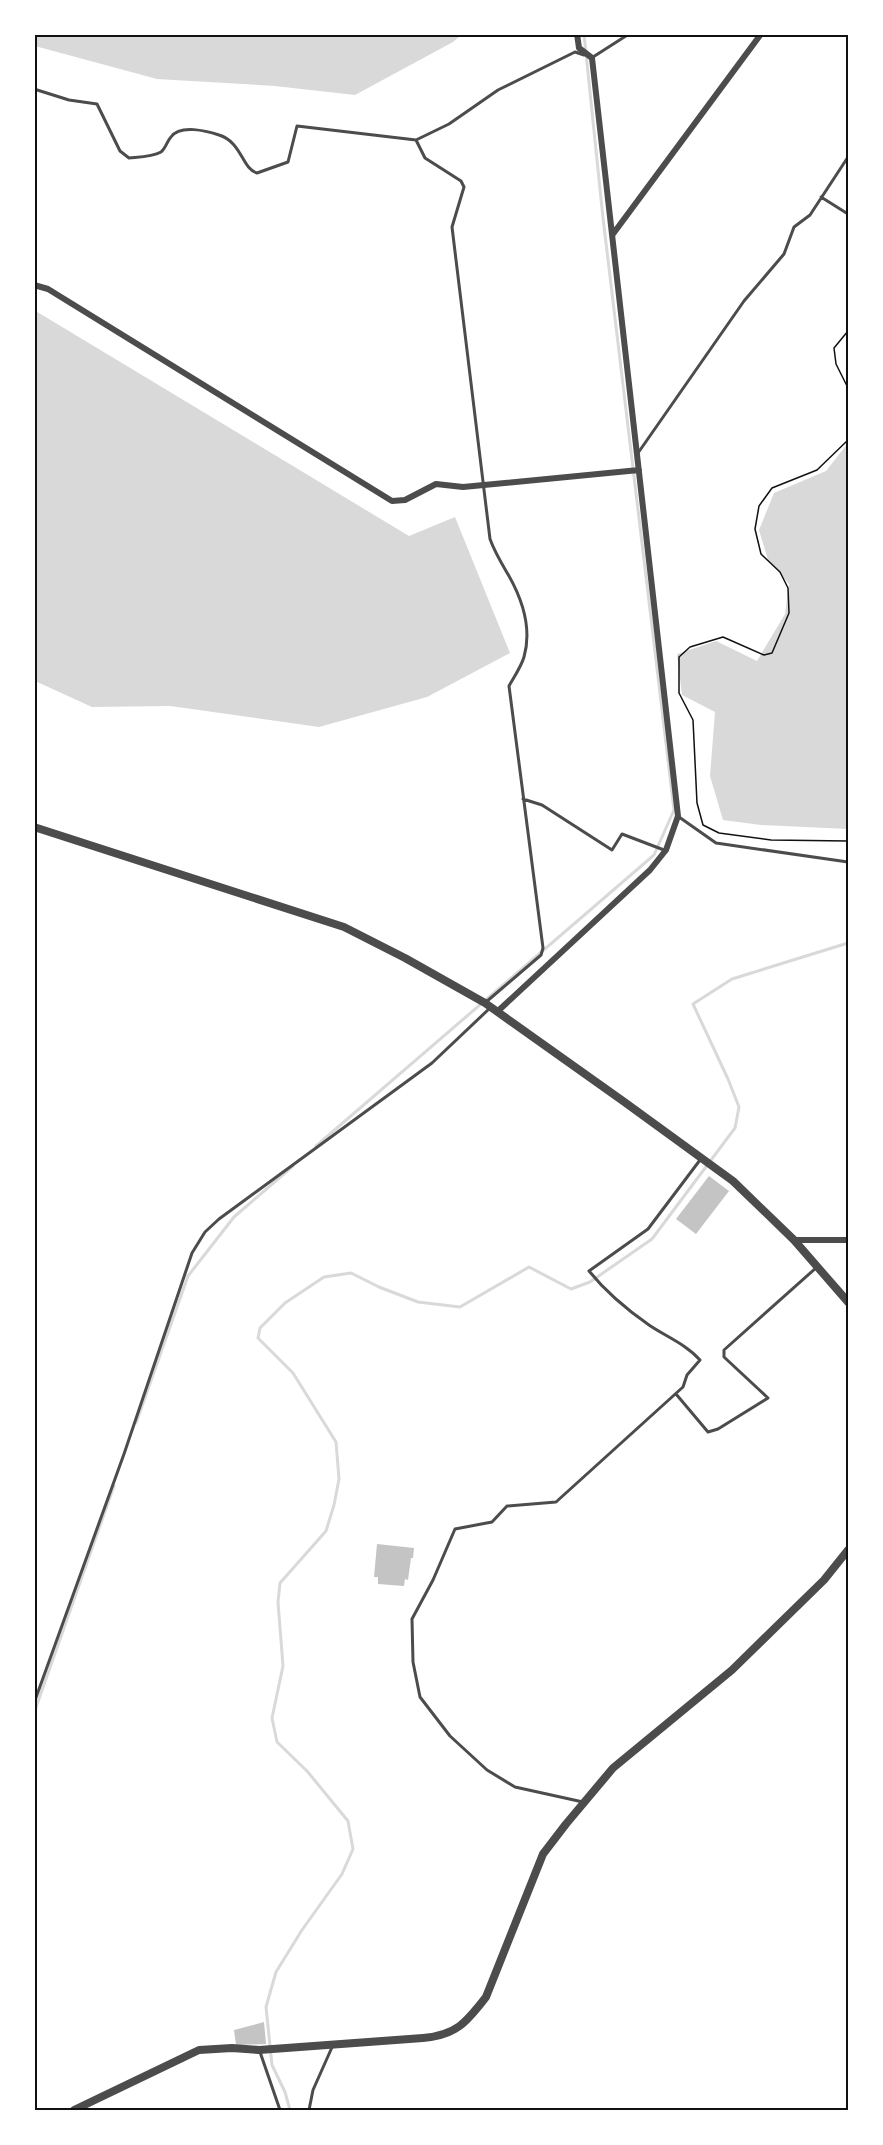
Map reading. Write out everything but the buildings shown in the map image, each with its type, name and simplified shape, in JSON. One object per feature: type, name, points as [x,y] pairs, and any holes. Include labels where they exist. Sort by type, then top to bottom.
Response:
[{"type":"street","points":[[491,1007],[650,870],[666,850],[678,816],[592,58],[579,48],[577,34]]},
{"type":"street","points":[[613,234],[761,34]]},
{"type":"street","points":[[34,285],[48,289],[392,501],[405,501],[436,484],[463,487],[482,486],[639,470]]},
{"type":"street","points":[[34,827],[344,927],[405,958],[491,1007],[733,1181],[794,1240],[849,1302]]},
{"type":"street","points":[[794,1240],[849,1239]]},
{"type":"street","points":[[78,2110],[199,2050],[232,2048],[262,2050],[441,2036],[459,2028],[486,1996],[543,1854],[584,1802],[613,1768],[732,1670],[824,1580],[849,1550]]},
{"type":"lane","points":[[34,89],[69,100],[97,104],[120,151],[129,158],[149,156],[160,152],[171,136],[182,130],[221,135],[239,148],[248,168],[257,173],[288,162],[297,126],[416,140],[449,124],[498,90],[575,52],[592,58],[629,34]]},
{"type":"lane","points":[[34,1703],[116,1476],[192,1253],[205,1232],[219,1219],[432,1063],[491,1007],[541,955],[543,948],[509,686],[524,658],[528,629],[521,602],[490,539],[482,486],[452,227],[464,187],[461,181],[425,158],[416,140]]},
{"type":"lane","points":[[637,454],[744,301],[784,254],[794,227],[810,215],[849,157]]},
{"type":"lane","points":[[821,197],[849,214]]},
{"type":"lane","points":[[523,799],[542,805],[612,850],[622,834],[666,850]]},
{"type":"lane","points":[[678,816],[694,830],[716,843],[849,862]]},
{"type":"lane","points":[[584,1802],[516,1787],[487,1770],[450,1736],[420,1697],[412,1662],[412,1619],[433,1580],[455,1529],[492,1522],[507,1506],[556,1502],[683,1387],[687,1375],[700,1360],[693,1353],[647,1324],[605,1291],[589,1271],[648,1229],[702,1159]]},
{"type":"lane","points":[[676,1395],[708,1432],[718,1429],[768,1398],[724,1357],[724,1350],[817,1267]]},
{"type":"lane","points":[[309,2110],[313,2090],[333,2045]]},
{"type":"lane","points":[[262,2050],[280,2110]]},
{"type":"path","points":[[849,331],[834,348],[836,364],[849,388]]},
{"type":"path","points":[[849,440],[817,470],[772,488],[759,506],[755,529],[761,554],[780,572],[788,588],[789,613],[772,653],[764,655],[723,637],[690,647],[680,657],[679,693],[693,720],[697,803],[703,825],[719,833],[771,840],[849,841]]},
{"type":"shaded area","points":[[34,35],[461,35],[453,42],[355,95],[275,86],[157,79],[35,46]]},
{"type":"shaded area","points":[[34,310],[409,536],[455,517],[510,653],[427,697],[319,727],[170,706],[92,707],[35,681]]},
{"type":"shaded area","points":[[848,443],[848,829],[761,825],[723,820],[710,776],[715,712],[682,695],[677,654],[716,641],[757,661],[785,614],[789,584],[768,560],[759,530],[774,493],[826,471]]},
{"type":"waterway","points":[[316,1146],[654,855],[674,810],[603,218],[584,34]]},
{"type":"waterway","points":[[290,2110],[285,2092],[272,2065],[266,2007],[276,1972],[302,1930],[342,1874],[353,1849],[348,1821],[307,1771],[277,1742],[272,1718],[283,1666],[278,1602],[280,1583],[326,1531],[339,1479],[336,1442],[293,1373],[258,1338],[260,1328],[285,1303],[324,1277],[351,1273],[418,1302],[460,1307],[529,1267],[571,1289],[590,1282],[652,1239],[735,1128],[739,1107],[693,1004],[732,979],[848,943]]},
{"type":"waterway","points":[[136,1423],[188,1276],[234,1217],[293,1166]]},
{"type":"waterway","points":[[34,1713],[114,1486]]}]
